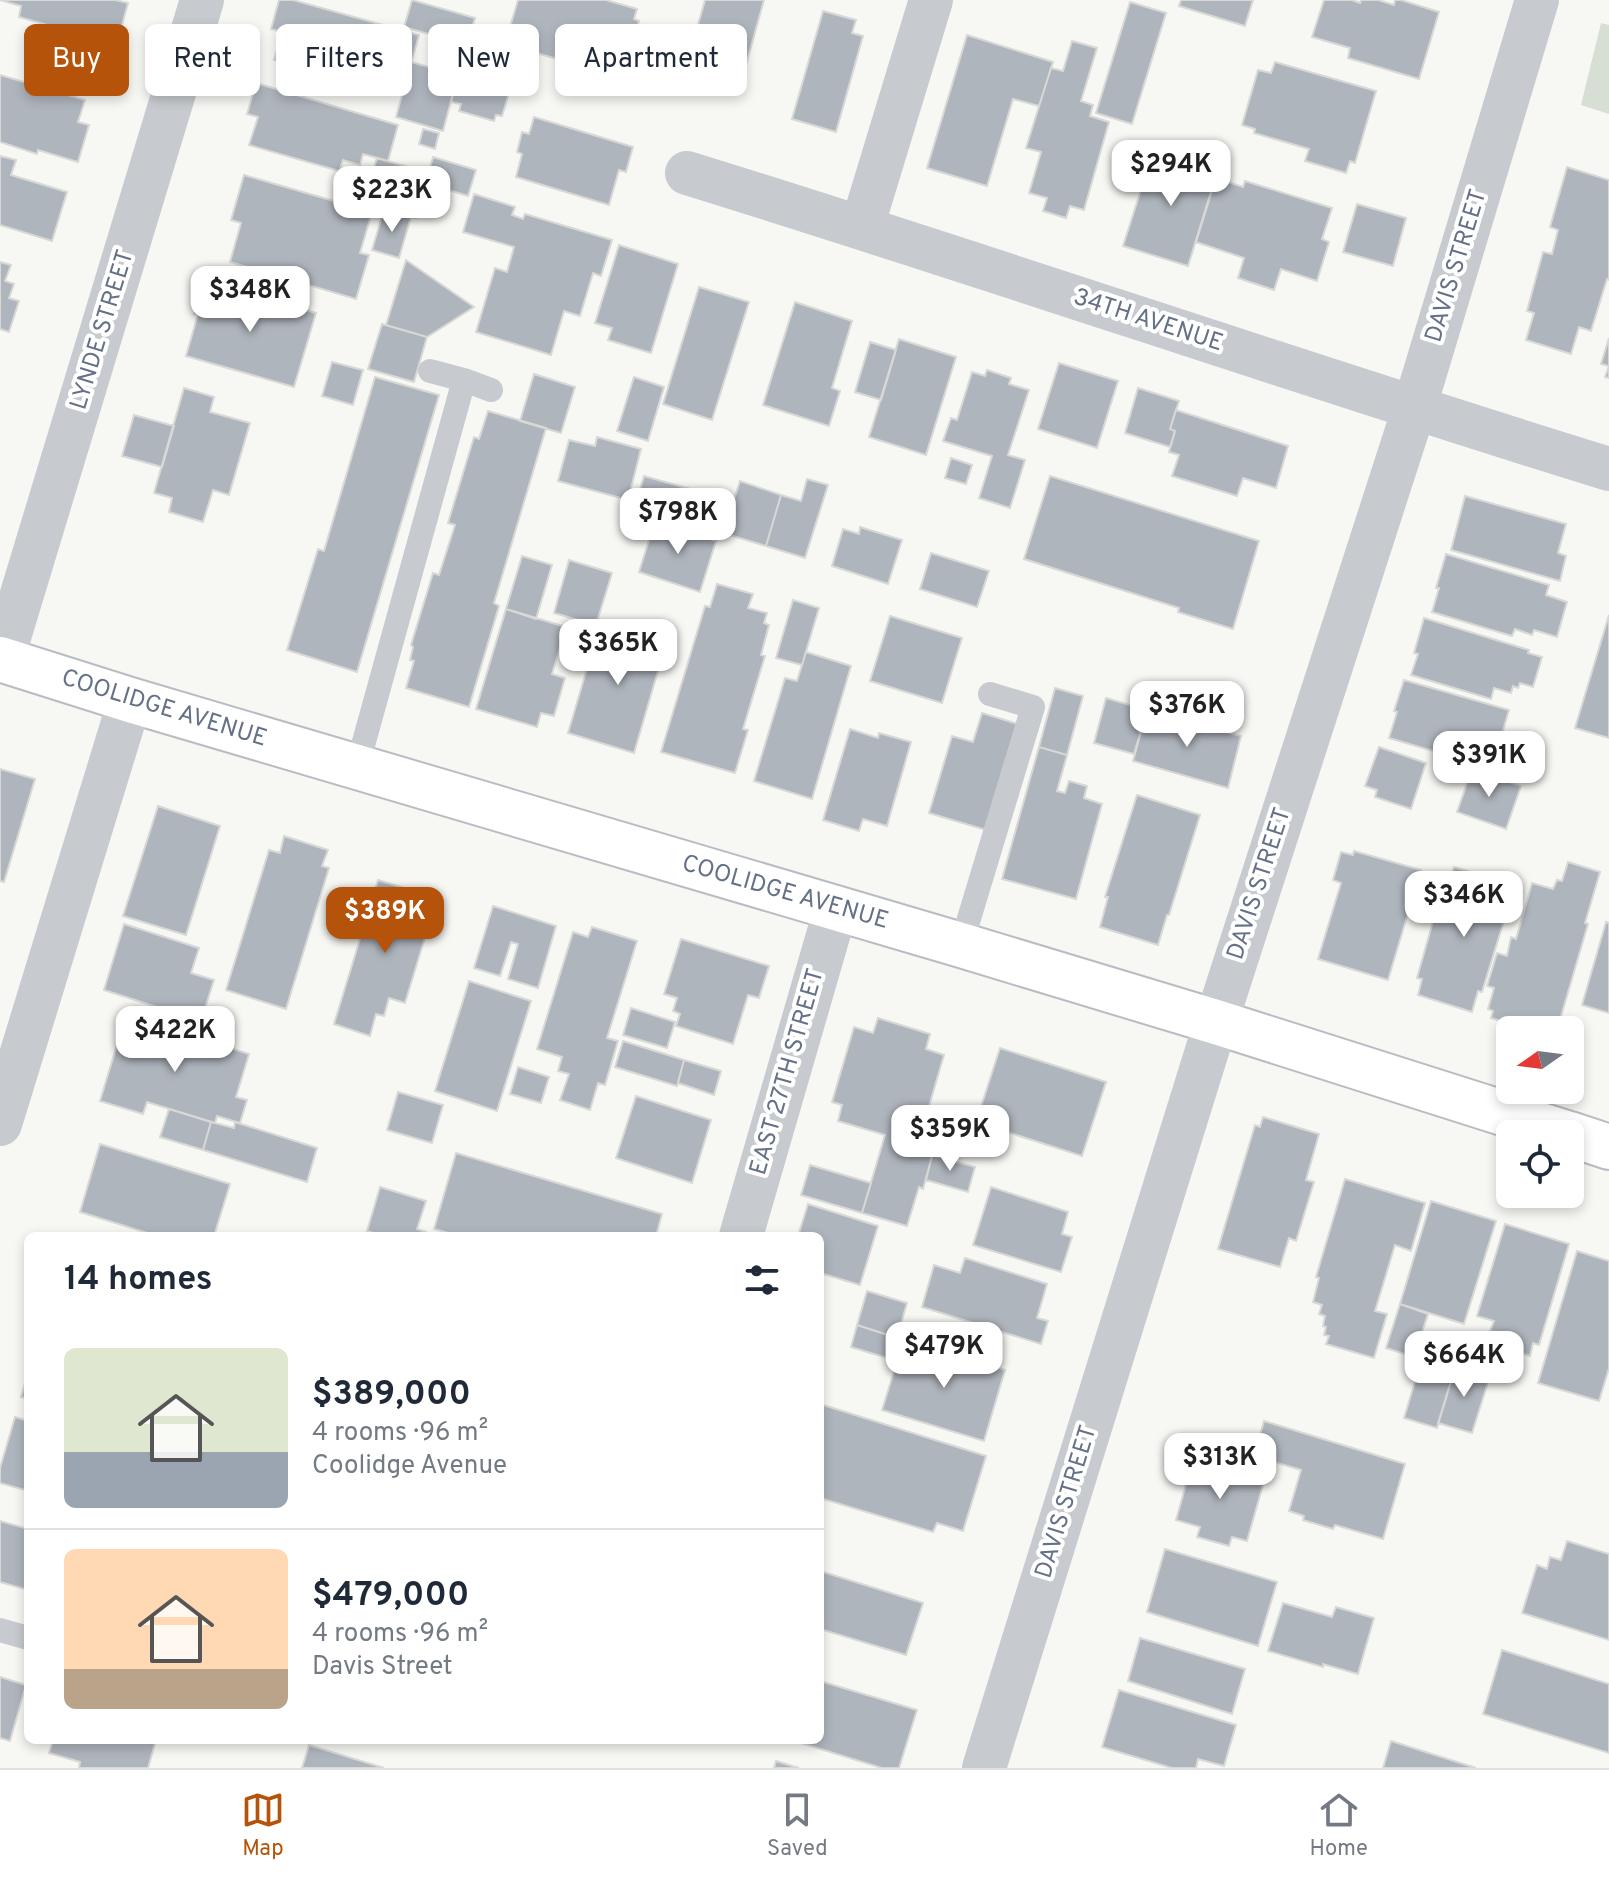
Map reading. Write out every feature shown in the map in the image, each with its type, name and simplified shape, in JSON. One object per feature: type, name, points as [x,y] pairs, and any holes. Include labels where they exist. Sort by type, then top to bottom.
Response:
[{"type":"street","name":"LYNDE STREET","points":[[1,659],[202,0]]},
{"type":"street","points":[[862,227],[931,0]]},
{"type":"street","name":"DAVIS STREET","points":[[984,1768],[1216,1022],[1414,409],[1537,0]]},
{"type":"street","name":"34TH AVENUE","points":[[687,173],[862,227],[1414,409],[1609,469]]},
{"type":"street","name":"COOLIDGE AVENUE","points":[[1,659],[1216,1022],[1525,1120]]},
{"type":"street","points":[[0,1124],[130,700]]},
{"type":"street","name":"EAST 27TH STREET","points":[[742,1232],[836,908]]},
{"type":"street","name":"COOLIDGE AVENUE","points":[[1584,1139],[1609,1147]]},
{"type":"lane","points":[[430,371],[491,390]]},
{"type":"lane","points":[[357,767],[464,380]]},
{"type":"lane","points":[[961,945],[1033,707],[990,694]]},
{"type":"lane","points":[[0,1630],[24,1637]]},
{"type":"shaded area","points":[[1601,23],[1609,25],[1609,114],[1581,105]]},
{"type":"building","points":[[0,0],[115,0],[128,3],[122,24],[44,24],[19,17],[21,6]]},
{"type":"building","points":[[279,0],[293,0],[379,24],[276,24],[276,30],[271,29]]},
{"type":"building","points":[[412,0],[475,18],[473,24],[428,24],[428,34],[412,29],[412,24],[405,24]]},
{"type":"building","points":[[518,0],[606,0],[637,9],[634,19],[639,21],[638,24],[555,24],[555,58],[539,54],[539,24],[511,24]]},
{"type":"building","points":[[705,0],[764,0],[747,61],[747,24],[698,24]]},
{"type":"building","points":[[1181,0],[1253,0],[1245,26],[1179,6]]},
{"type":"building","points":[[1324,0],[1360,3],[1361,0],[1378,0],[1394,5],[1395,0],[1401,0],[1439,12],[1419,79],[1348,58],[1350,48],[1312,37]]},
{"type":"building","points":[[1130,2],[1166,13],[1132,124],[1096,113]]},
{"type":"building","points":[[823,11],[856,20],[852,33],[863,36],[836,132],[792,119]]},
{"type":"building","points":[[412,33],[419,35],[412,60]]},
{"type":"building","points":[[967,35],[1053,62],[1039,106],[1013,99],[987,186],[927,168]]},
{"type":"building","points":[[1072,41],[1097,48],[1081,101],[1093,105],[1090,116],[1109,122],[1084,210],[1070,206],[1066,218],[1043,211],[1047,198],[1029,193],[1041,152],[1026,148],[1051,68],[1063,71]]},
{"type":"building","points":[[412,62],[428,67],[428,96],[452,96],[443,131],[396,117],[402,96],[412,96]]},
{"type":"building","points":[[1275,62],[1376,91],[1355,163],[1350,161],[1346,173],[1305,161],[1309,149],[1254,133],[1255,129],[1242,125],[1258,70],[1271,73]]},
{"type":"building","points":[[0,75],[24,82],[24,96],[71,96],[85,100],[78,122],[89,125],[78,162],[38,150],[37,154],[0,142]]},
{"type":"building","points":[[260,84],[276,89],[276,96],[300,96],[398,125],[388,161],[363,154],[360,165],[343,160],[339,171],[249,145],[258,117],[247,114],[252,96],[260,96]]},
{"type":"building","points":[[453,96],[508,96],[502,116],[496,115],[494,121],[459,111],[461,104],[451,102]]},
{"type":"building","points":[[534,117],[633,147],[626,172],[619,170],[609,205],[516,177],[522,154],[517,152],[522,132],[529,134]]},
{"type":"building","points":[[423,129],[439,133],[435,149],[419,144]]},
{"type":"building","points":[[1154,149],[1218,169],[1188,266],[1123,246]]},
{"type":"building","points":[[0,156],[16,160],[11,175],[67,192],[52,241],[0,225]]},
{"type":"building","points":[[433,157],[476,170],[468,196],[426,183]]},
{"type":"building","points":[[377,158],[428,173],[416,218],[363,203]]},
{"type":"building","points":[[1567,167],[1609,180],[1609,280],[1591,331],[1579,327],[1571,354],[1526,340],[1534,313],[1527,311],[1543,252],[1552,254],[1558,230],[1550,227]]},
{"type":"building","points":[[244,175],[372,212],[360,253],[369,255],[356,299],[230,262],[241,223],[231,220]]},
{"type":"building","points":[[1216,178],[1243,187],[1245,181],[1332,208],[1322,239],[1329,242],[1317,281],[1281,269],[1274,290],[1238,278],[1244,258],[1196,242]]},
{"type":"building","points":[[474,194],[515,207],[512,215],[523,219],[525,214],[612,240],[601,276],[593,273],[580,316],[564,311],[551,355],[476,332],[495,268],[507,272],[514,247],[463,232]]},
{"type":"building","points":[[1357,204],[1406,218],[1393,266],[1343,252]]},
{"type":"building","points":[[384,209],[411,217],[399,258],[372,250]]},
{"type":"building","points":[[619,245],[678,264],[651,353],[608,340],[612,328],[595,323]]},
{"type":"building","points":[[406,260],[474,307],[427,337],[386,325]]},
{"type":"building","points":[[0,262],[11,265],[5,281],[14,284],[9,298],[19,301],[9,332],[0,329]]},
{"type":"building","points":[[204,280],[316,313],[294,387],[186,356]]},
{"type":"building","points":[[699,287],[749,302],[712,420],[663,404]]},
{"type":"building","points":[[795,302],[852,321],[832,388],[840,391],[829,426],[763,405]]},
{"type":"building","points":[[382,324],[427,337],[414,382],[368,369]]},
{"type":"building","points":[[1609,338],[1609,366],[1601,364]]},
{"type":"building","points":[[899,339],[956,357],[926,455],[869,437]]},
{"type":"building","points":[[870,342],[896,350],[881,400],[855,392]]},
{"type":"building","points":[[332,362],[363,370],[353,405],[322,396]]},
{"type":"building","points":[[1059,363],[1118,381],[1097,448],[1038,429]]},
{"type":"building","points":[[987,370],[1011,378],[1009,384],[1029,390],[1008,455],[1025,460],[1010,508],[979,498],[992,456],[943,441],[951,418],[957,420],[972,372],[985,376]]},
{"type":"building","points":[[534,374],[575,387],[561,433],[520,421]]},
{"type":"building","points":[[375,377],[439,395],[357,672],[287,650],[318,549],[324,551]]},
{"type":"building","points":[[634,377],[664,387],[648,441],[617,431]]},
{"type":"building","points":[[184,388],[214,397],[210,412],[250,423],[229,495],[213,490],[203,522],[169,512],[172,498],[154,493]]},
{"type":"building","points":[[1138,388],[1179,401],[1170,429],[1175,431],[1170,447],[1125,433]]},
{"type":"building","points":[[1176,410],[1288,446],[1276,488],[1243,478],[1237,496],[1172,476],[1179,455],[1169,452],[1175,431],[1170,429]]},
{"type":"building","points":[[488,411],[546,428],[494,603],[499,606],[469,707],[406,688],[414,661],[410,660],[411,645],[433,573],[439,575],[455,525],[448,523],[474,437],[479,439]]},
{"type":"building","points":[[134,415],[174,426],[162,467],[122,456]]},
{"type":"building","points":[[597,437],[641,449],[628,500],[558,481],[569,440],[595,446]]},
{"type":"building","points":[[951,458],[972,465],[966,484],[945,478]]},
{"type":"building","points":[[644,476],[697,491],[688,525],[634,510]]},
{"type":"building","points":[[1050,476],[1259,541],[1233,629],[1178,612],[1179,608],[1024,559]]},
{"type":"building","points":[[807,479],[828,485],[805,558],[766,546],[781,495],[801,501]]},
{"type":"building","points":[[740,481],[781,495],[766,546],[723,533]]},
{"type":"building","points":[[1465,496],[1566,524],[1558,553],[1566,556],[1560,581],[1451,550]]},
{"type":"building","points":[[655,521],[716,541],[700,592],[639,572]]},
{"type":"building","points":[[860,527],[902,540],[888,584],[832,566],[843,529],[859,534]]},
{"type":"building","points":[[931,553],[989,571],[977,607],[920,589]]},
{"type":"building","points":[[1446,554],[1549,585],[1546,595],[1567,602],[1557,637],[1534,630],[1532,635],[1515,629],[1512,636],[1432,612]]},
{"type":"building","points":[[522,556],[552,565],[536,619],[506,609]]},
{"type":"building","points":[[569,560],[612,573],[596,625],[554,613]]},
{"type":"building","points":[[717,584],[753,594],[748,608],[767,613],[764,623],[769,625],[761,655],[765,656],[743,729],[748,730],[735,773],[661,752],[705,606],[710,607]]},
{"type":"building","points":[[793,600],[819,608],[802,665],[776,658]]},
{"type":"building","points":[[506,609],[566,627],[552,674],[565,678],[554,716],[541,713],[537,727],[476,709]]},
{"type":"building","points":[[1609,615],[1609,738],[1575,728]]},
{"type":"building","points":[[890,616],[962,638],[942,703],[870,681]]},
{"type":"building","points":[[1424,618],[1529,650],[1528,653],[1542,657],[1533,687],[1520,683],[1518,688],[1513,686],[1511,693],[1494,688],[1491,699],[1411,675]]},
{"type":"building","points":[[601,621],[667,640],[634,753],[568,733]]},
{"type":"building","points":[[806,652],[851,666],[812,799],[754,781],[785,678],[797,681]]},
{"type":"building","points":[[1404,680],[1509,710],[1495,758],[1477,753],[1474,763],[1389,738]]},
{"type":"building","points":[[1055,688],[1083,696],[1067,755],[1039,747]]},
{"type":"building","points":[[1106,698],[1147,710],[1134,754],[1094,743]]},
{"type":"building","points":[[1147,710],[1241,736],[1228,788],[1133,761]]},
{"type":"building","points":[[982,713],[1018,724],[986,830],[929,813],[952,736],[973,742]]},
{"type":"building","points":[[850,729],[878,738],[879,733],[911,742],[887,826],[863,819],[859,831],[823,820]]},
{"type":"building","points":[[1039,747],[1067,755],[1057,791],[1065,793],[1069,781],[1087,786],[1084,798],[1102,804],[1076,899],[1002,879]]},
{"type":"building","points":[[1379,747],[1426,763],[1411,809],[1375,797],[1377,790],[1365,786]]},
{"type":"building","points":[[0,769],[35,779],[4,882],[0,881]]},
{"type":"building","points":[[1472,769],[1521,786],[1506,829],[1457,812]]},
{"type":"building","points":[[1137,795],[1200,815],[1158,945],[1100,927],[1108,897],[1105,897]]},
{"type":"building","points":[[158,806],[220,826],[186,935],[123,916]]},
{"type":"building","points":[[284,836],[328,850],[322,866],[329,868],[286,1009],[226,990],[269,850],[280,853]]},
{"type":"building","points":[[1354,851],[1421,870],[1388,980],[1318,959],[1341,883],[1333,880],[1341,852],[1353,855]]},
{"type":"building","points":[[1568,862],[1600,872],[1561,1016],[1491,1018],[1493,1011],[1488,1009],[1494,988],[1487,986],[1497,953],[1507,956],[1511,937],[1516,939],[1532,883],[1553,889],[1557,880],[1562,881]]},
{"type":"building","points":[[1454,867],[1515,885],[1482,992],[1478,991],[1472,1012],[1418,995],[1422,979],[1417,978],[1437,907],[1441,909]]},
{"type":"building","points":[[378,880],[437,898],[405,1003],[389,998],[384,1016],[376,1014],[370,1036],[334,1024]]},
{"type":"building","points":[[493,906],[556,926],[538,988],[508,979],[518,944],[511,942],[500,976],[474,968]]},
{"type":"building","points":[[1606,922],[1609,923],[1609,1013],[1582,1005]]},
{"type":"building","points":[[124,924],[199,948],[191,973],[214,980],[201,1021],[104,990]]},
{"type":"building","points":[[592,927],[637,941],[607,1038],[618,1041],[605,1085],[598,1083],[590,1110],[560,1100],[569,1074],[558,1071],[562,1057],[537,1049],[573,932],[588,937]]},
{"type":"building","points":[[681,939],[769,966],[759,998],[748,995],[733,1044],[676,1026],[680,1014],[673,1011],[677,998],[664,994]]},
{"type":"building","points":[[469,981],[531,1001],[497,1111],[435,1091]]},
{"type":"building","points":[[631,1008],[675,1022],[667,1048],[623,1035]]},
{"type":"building","points":[[125,1018],[249,1054],[236,1097],[247,1100],[240,1123],[217,1116],[215,1123],[147,1102],[143,1114],[100,1101]]},
{"type":"building","points":[[878,1018],[930,1034],[926,1049],[944,1055],[925,1120],[941,1125],[923,1189],[919,1187],[907,1226],[862,1213],[885,1135],[838,1121],[842,1105],[832,1102],[854,1027],[873,1033]]},
{"type":"building","points":[[623,1041],[684,1060],[677,1086],[615,1067]]},
{"type":"building","points":[[1000,1048],[1106,1082],[1082,1156],[976,1122]]},
{"type":"building","points":[[684,1060],[721,1071],[714,1095],[678,1083]]},
{"type":"building","points":[[518,1067],[549,1077],[541,1103],[510,1094]]},
{"type":"building","points":[[398,1092],[443,1105],[432,1143],[387,1130]]},
{"type":"building","points":[[636,1096],[711,1120],[692,1183],[616,1158]]},
{"type":"building","points":[[169,1109],[211,1122],[203,1150],[160,1137]]},
{"type":"building","points":[[1263,1117],[1319,1134],[1306,1180],[1314,1182],[1296,1241],[1289,1238],[1280,1267],[1218,1249],[1255,1125],[1260,1127]]},
{"type":"building","points":[[211,1122],[234,1128],[235,1122],[317,1148],[307,1182],[203,1150]]},
{"type":"building","points":[[100,1144],[230,1184],[215,1232],[144,1232],[80,1212]]},
{"type":"building","points":[[456,1153],[662,1214],[657,1232],[445,1232],[434,1229]]},
{"type":"building","points":[[932,1155],[975,1167],[968,1192],[926,1180]]},
{"type":"building","points":[[810,1165],[871,1183],[862,1213],[801,1195]]},
{"type":"building","points":[[1345,1179],[1425,1203],[1411,1251],[1395,1245],[1375,1311],[1387,1314],[1374,1358],[1326,1344],[1329,1336],[1324,1335],[1325,1316],[1319,1314],[1322,1305],[1313,1302],[1319,1278],[1316,1277]]},
{"type":"building","points":[[380,1187],[426,1201],[417,1229],[426,1232],[367,1231]]},
{"type":"building","points":[[991,1187],[1068,1212],[1062,1234],[1072,1237],[1061,1272],[973,1245]]},
{"type":"building","points":[[1431,1201],[1496,1221],[1464,1324],[1400,1304]]},
{"type":"building","points":[[808,1204],[878,1226],[860,1285],[824,1274],[824,1232],[799,1232]]},
{"type":"building","points":[[1505,1224],[1569,1244],[1539,1345],[1533,1343],[1530,1356],[1504,1348],[1508,1336],[1490,1331],[1494,1321],[1477,1316]]},
{"type":"building","points":[[1577,1251],[1609,1261],[1609,1368],[1599,1401],[1538,1383]]},
{"type":"building","points":[[965,1258],[1047,1284],[1037,1318],[1048,1321],[1041,1344],[922,1307],[934,1265],[960,1273]]},
{"type":"building","points":[[867,1291],[907,1303],[897,1338],[857,1325]]},
{"type":"building","points":[[1400,1304],[1428,1314],[1414,1357],[1386,1348]]},
{"type":"building","points":[[857,1325],[904,1340],[897,1361],[851,1347]]},
{"type":"building","points":[[904,1339],[1005,1370],[984,1441],[882,1410]]},
{"type":"building","points":[[1423,1355],[1456,1365],[1437,1428],[1404,1418]]},
{"type":"building","points":[[1456,1365],[1490,1376],[1472,1433],[1438,1423]]},
{"type":"building","points":[[824,1405],[986,1456],[963,1531],[937,1523],[933,1532],[824,1499]]},
{"type":"building","points":[[15,1417],[24,1420],[24,1490],[0,1483],[0,1468]]},
{"type":"building","points":[[1264,1421],[1405,1464],[1383,1539],[1335,1525],[1333,1529],[1303,1520],[1304,1516],[1289,1511],[1301,1470],[1254,1456]]},
{"type":"building","points":[[1194,1456],[1265,1478],[1247,1541],[1232,1537],[1229,1546],[1197,1537],[1200,1527],[1176,1520]]},
{"type":"building","points":[[0,1521],[24,1528],[24,1589],[0,1582]]},
{"type":"building","points":[[1567,1541],[1609,1554],[1609,1640],[1522,1613],[1537,1565],[1547,1569],[1550,1557],[1561,1560]]},
{"type":"building","points":[[1165,1549],[1277,1582],[1258,1646],[1147,1612]]},
{"type":"building","points":[[824,1572],[923,1603],[906,1655],[824,1630]]},
{"type":"building","points":[[1283,1603],[1332,1617],[1336,1607],[1374,1618],[1358,1674],[1268,1651]]},
{"type":"building","points":[[1140,1638],[1245,1669],[1232,1714],[1128,1681]]},
{"type":"building","points":[[1502,1650],[1609,1684],[1609,1753],[1483,1714]]},
{"type":"building","points":[[0,1677],[24,1684],[24,1692],[10,1741],[0,1738]]},
{"type":"building","points":[[824,1682],[917,1710],[899,1768],[882,1768],[804,1744],[824,1744]]},
{"type":"building","points":[[1119,1690],[1236,1725],[1224,1766],[1198,1759],[1196,1768],[1172,1768],[1102,1747]]},
{"type":"building","points":[[1391,1741],[1476,1768],[1383,1768]]},
{"type":"building","points":[[52,1744],[155,1744],[148,1768],[79,1768],[80,1762],[49,1753]]},
{"type":"building","points":[[309,1745],[384,1768],[302,1768]]},
{"type":"building","points":[[776,1761],[799,1768],[774,1768]]}]
